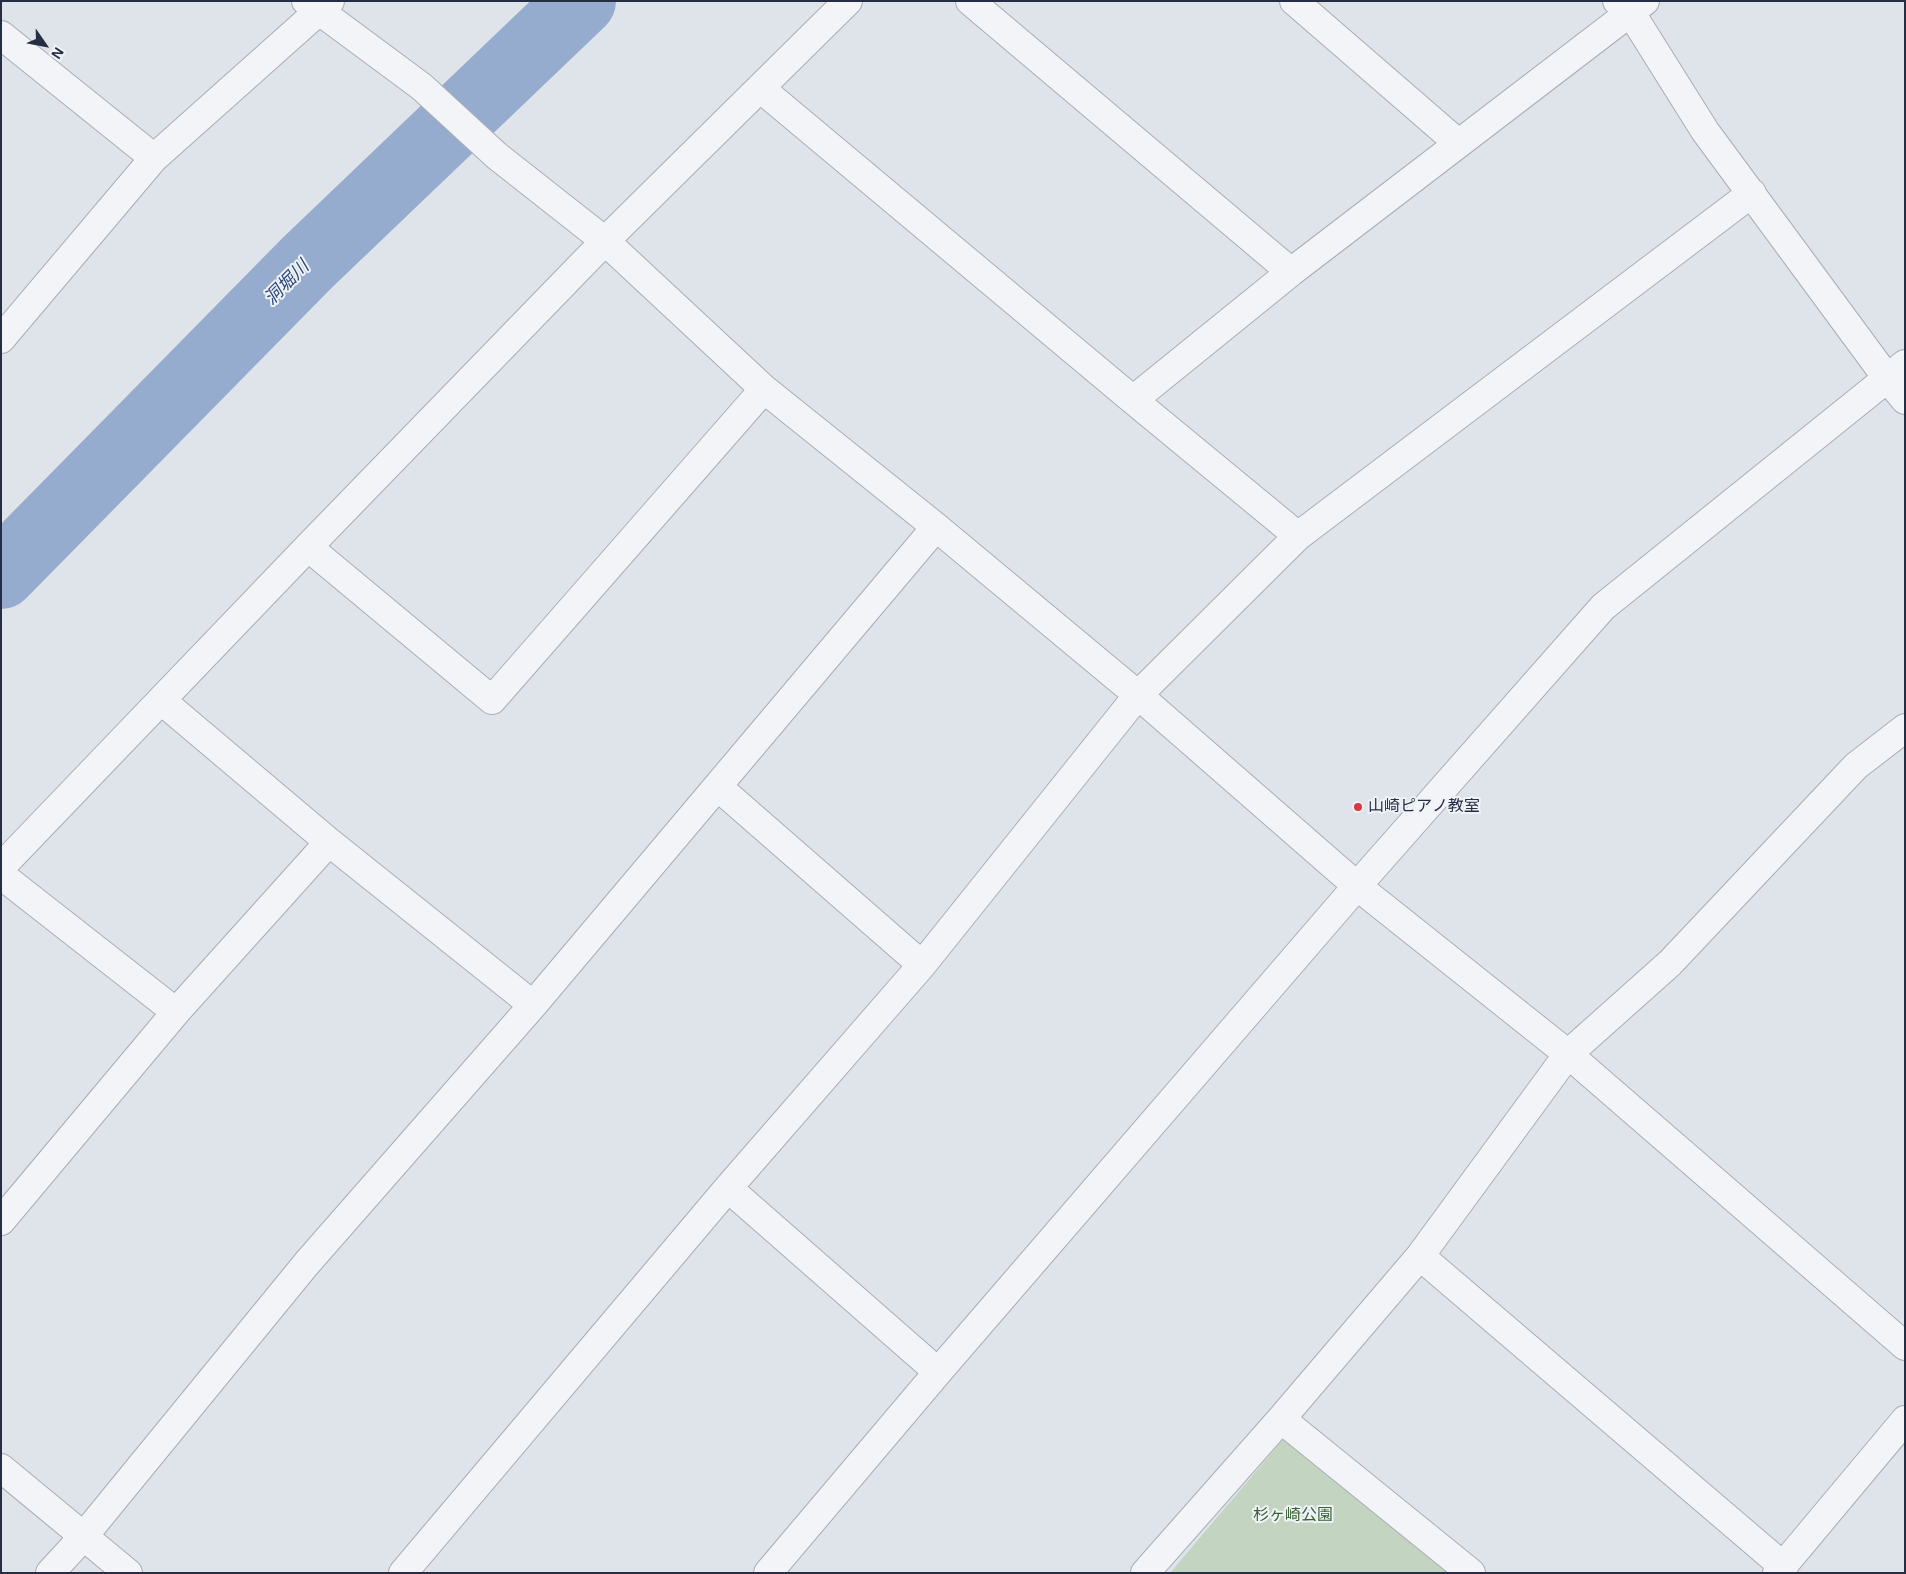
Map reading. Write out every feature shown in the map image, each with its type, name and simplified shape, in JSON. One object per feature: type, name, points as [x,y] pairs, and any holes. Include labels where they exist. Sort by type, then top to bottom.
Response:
[{"type":"street","points":[[1,867],[605,241],[848,1]]},
{"type":"street","points":[[970,1],[1291,272]]},
{"type":"street","points":[[1294,1],[1458,143]]},
{"type":"street","points":[[1,340],[154,158],[319,5],[422,87],[497,156],[605,241],[764,389],[936,527],[1138,695],[1357,886],[1568,1054],[1905,1346]]},
{"type":"street","points":[[1132,400],[1291,272],[1458,143],[1631,5],[1706,131],[1752,193],[1896,371],[1905,400]]},
{"type":"street","points":[[1,35],[154,158]]},
{"type":"street","points":[[760,88],[1132,400],[1298,536]]},
{"type":"street","points":[[403,1573],[728,1188],[922,965],[1138,695],[1298,536],[1752,193]]},
{"type":"street","points":[[768,1573],[938,1372],[1357,886],[1603,607],[1896,371]]},
{"type":"street","points":[[308,547],[492,700],[764,389]]},
{"type":"street","points":[[50,1573],[83,1537],[307,1263],[533,1005],[936,527]]},
{"type":"street","points":[[162,701],[329,842],[533,1005]]},
{"type":"street","points":[[1145,1573],[1281,1419],[1420,1256],[1568,1054],[1670,963],[1856,766],[1905,728]]},
{"type":"street","points":[[718,787],[922,965]]},
{"type":"street","points":[[1,1221],[176,1012],[329,842]]},
{"type":"street","points":[[1,875],[176,1012]]},
{"type":"street","points":[[728,1188],[938,1372]]},
{"type":"street","points":[[1420,1256],[1780,1570],[1905,1420]]},
{"type":"street","points":[[1281,1419],[1470,1573]]},
{"type":"street","points":[[1,1468],[128,1573]]},
{"type":"green space","name":"杉ヶ崎公園","points":[[1286,1436],[1451,1569],[1449,1573],[1170,1573]]},
{"type":"waterway","name":"洞堀川","points":[[1,574],[307,263],[581,1]]},
{"type":"place","name":"山崎ピアノ教室","points":[[1358,807]]}]
